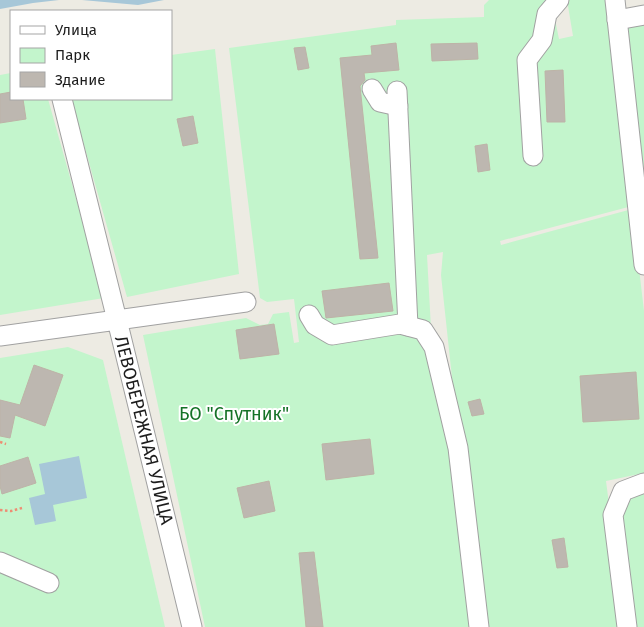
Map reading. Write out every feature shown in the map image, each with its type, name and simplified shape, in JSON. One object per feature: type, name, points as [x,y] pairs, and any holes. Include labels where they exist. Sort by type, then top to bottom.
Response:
[{"type":"street","points":[[533,156],[527,60],[542,40],[547,14],[559,0]]},
{"type":"street","points":[[615,0],[644,265]]},
{"type":"street","points":[[617,20],[644,15]]},
{"type":"street","points":[[372,89],[380,102],[397,99],[408,326]]},
{"type":"street","points":[[62,100],[117,320],[246,302]]},
{"type":"street","points":[[309,315],[315,325],[332,335],[400,324],[408,326],[423,330],[434,347],[458,448],[479,627]]},
{"type":"street","name":"ЛЕВОБЕРЕЖНАЯ УЛИЦА","points":[[0,336],[117,320],[192,627]]},
{"type":"street","points":[[627,627],[613,515],[623,491],[644,483]]},
{"type":"street","points":[[0,562],[49,583]]},
{"type":"street","points":[[0,575],[20,571]]},
{"type":"path","points":[[0,442],[6,444]]},
{"type":"path","points":[[0,510],[11,511],[22,508]]},
{"type":"green space","name":"БО \"Спутник\"","points":[[489,0],[551,0],[559,39],[573,36],[567,0],[608,0],[632,206],[500,241],[501,245],[632,209],[644,311],[644,473],[606,481],[625,627],[484,627],[456,415],[441,275],[443,252],[427,255],[433,365],[448,436],[474,627],[205,627],[143,335],[246,318],[260,325],[268,324],[273,314],[289,312],[294,343],[299,342],[294,299],[267,302],[260,298],[229,48],[396,25],[396,20],[484,17],[484,5]]},
{"type":"green space","points":[[644,21],[644,205],[624,28]]},
{"type":"green space","points":[[215,49],[239,274],[127,297],[71,100],[172,100],[172,55]]},
{"type":"green space","points":[[10,73],[10,100],[48,100],[104,298],[0,315],[0,75]]},
{"type":"green space","points":[[68,347],[103,360],[165,627],[0,627],[0,358]]},
{"type":"green space","points":[[644,488],[644,627],[636,627],[620,513],[634,492]]},
{"type":"water","points":[[0,0],[59,0],[0,9]]},
{"type":"water","points":[[82,0],[164,0],[138,5]]},
{"type":"water","points":[[79,456],[87,498],[53,505],[56,521],[35,525],[29,498],[45,494],[39,464]]},
{"type":"building","points":[[396,43],[399,70],[364,73],[365,80],[360,86],[378,258],[360,259],[340,58],[372,55],[371,46]]},
{"type":"building","points":[[477,43],[478,59],[432,61],[431,44]]},
{"type":"building","points":[[305,47],[309,68],[298,70],[294,48]]},
{"type":"building","points":[[563,70],[565,122],[547,122],[545,71]]},
{"type":"building","points":[[10,92],[10,100],[23,100],[26,119],[0,123],[0,94]]},
{"type":"building","points":[[193,116],[198,143],[183,146],[177,119]]},
{"type":"building","points":[[487,144],[490,170],[478,172],[475,146]]},
{"type":"building","points":[[389,283],[393,311],[326,318],[322,291]]},
{"type":"building","points":[[274,324],[279,354],[240,359],[236,330]]},
{"type":"building","points":[[34,365],[63,375],[45,426],[15,415],[10,438],[0,436],[0,400],[20,405]]},
{"type":"building","points":[[636,372],[639,419],[583,422],[580,376]]},
{"type":"building","points":[[480,399],[484,414],[472,416],[468,402]]},
{"type":"building","points":[[370,439],[374,474],[326,480],[322,444]]},
{"type":"building","points":[[28,457],[36,483],[2,494],[0,466]]},
{"type":"building","points":[[269,481],[275,511],[244,518],[237,488]]},
{"type":"building","points":[[564,538],[568,567],[557,568],[552,540]]},
{"type":"building","points":[[314,552],[323,627],[306,627],[299,553]]}]
